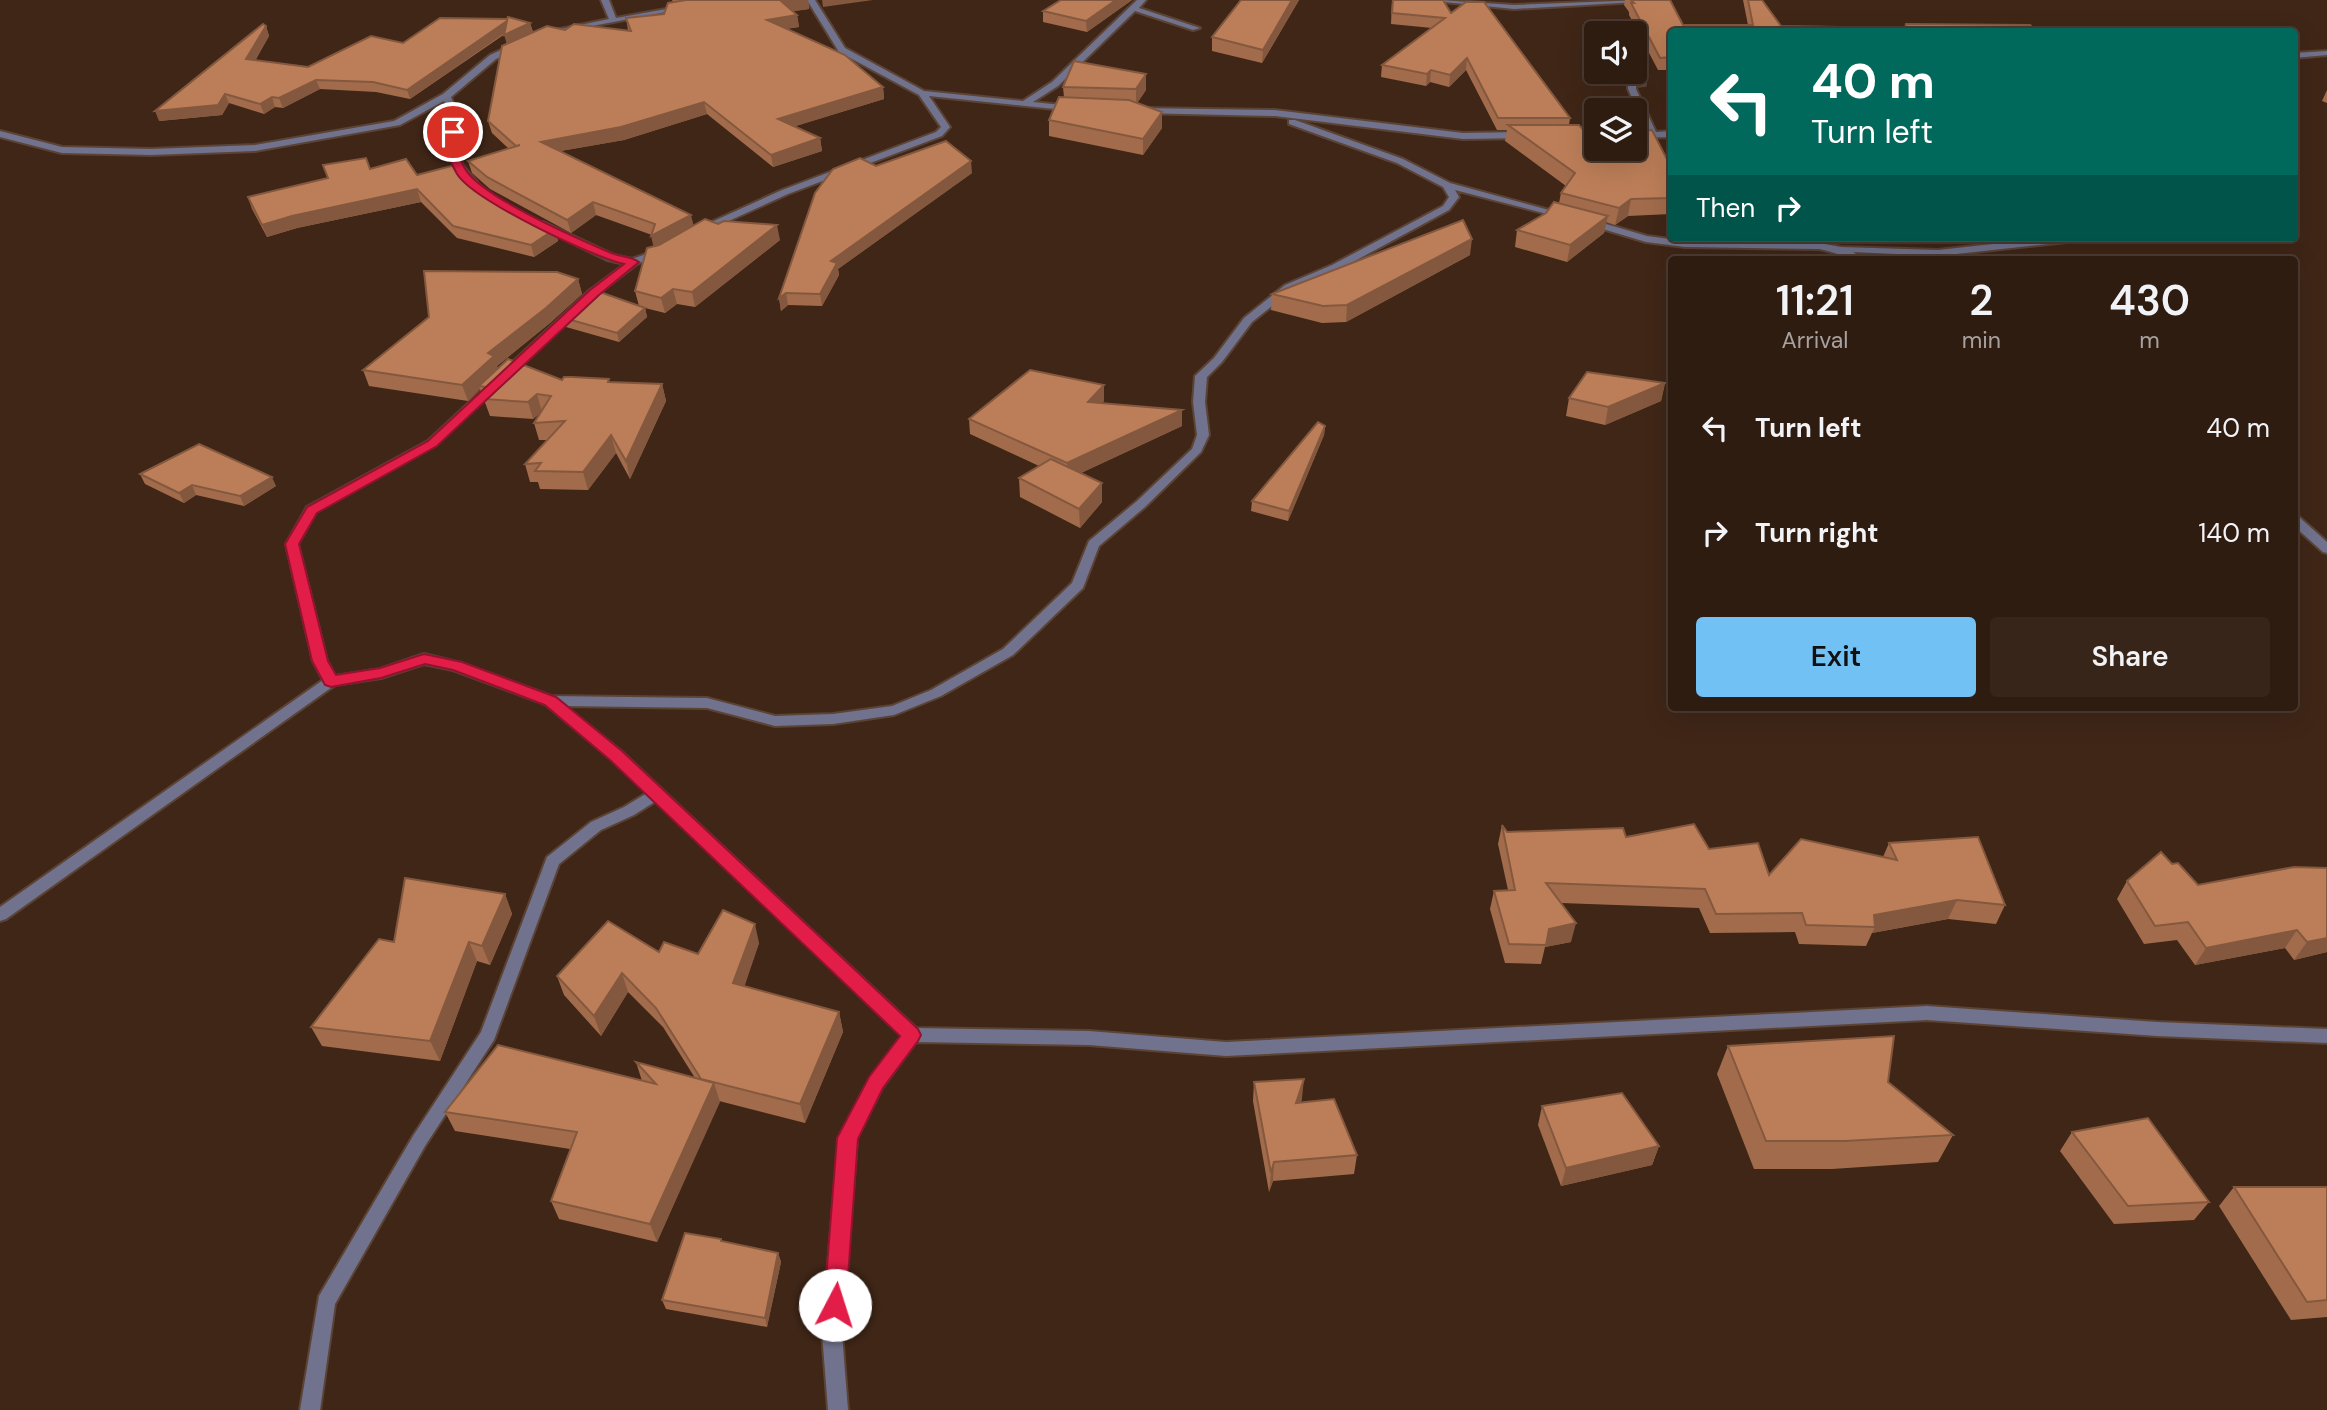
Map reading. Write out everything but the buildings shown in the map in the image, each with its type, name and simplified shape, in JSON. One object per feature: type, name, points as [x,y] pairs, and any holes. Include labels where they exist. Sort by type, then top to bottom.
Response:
[{"type":"street","points":[[606,0],[613,19]]},
{"type":"street","points":[[811,0],[842,50],[922,93],[1084,110]]},
{"type":"street","points":[[1025,104],[1055,84],[1142,0]]},
{"type":"street","points":[[1444,0],[1514,7],[1638,0]]},
{"type":"street","points":[[534,38],[545,33],[613,19],[695,6]]},
{"type":"street","points":[[1132,8],[1196,28]]},
{"type":"street","points":[[0,134],[62,150],[151,152],[255,148],[397,123],[446,96],[493,57],[524,42]]},
{"type":"street","points":[[2298,56],[2327,53]]},
{"type":"street","points":[[1631,84],[1653,135]]},
{"type":"street","points":[[689,236],[785,192],[939,134],[946,127],[922,93]]},
{"type":"street","points":[[446,96],[453,117],[452,147],[462,174],[481,189]]},
{"type":"street","points":[[1125,110],[1275,113],[1462,136],[1529,135]]},
{"type":"street","points":[[1275,113],[1291,122],[1400,161],[1447,185],[1646,239],[1668,242]]},
{"type":"street","points":[[1647,135],[1668,134]]},
{"type":"street","points":[[0,915],[331,681],[381,673],[424,659],[456,666],[550,701],[707,704],[775,721],[833,719],[894,710],[936,693],[1008,652],[1079,585],[1093,544],[1141,504],[1197,450],[1203,435],[1199,402],[1201,376],[1218,360],[1248,320],[1289,287],[1336,267],[1446,208],[1454,197],[1447,185]]},
{"type":"street","points":[[533,220],[611,258],[634,262]]},
{"type":"street","points":[[1669,242],[1938,253],[2039,242]]},
{"type":"street","points":[[1983,248],[1990,256]]},
{"type":"street","points":[[331,681],[320,661],[292,544],[312,510],[432,443],[594,292],[634,262],[664,249]]},
{"type":"street","points":[[1837,249],[1852,256]]},
{"type":"street","points":[[2298,523],[2327,549]]},
{"type":"street","points":[[550,701],[656,793],[912,1035],[1089,1038],[1226,1049],[1927,1013],[2157,1029],[2327,1036]]},
{"type":"street","points":[[310,1410],[326,1302],[359,1250],[419,1141],[488,1035],[552,861],[596,826],[629,811],[656,793]]},
{"type":"street","points":[[838,1410],[832,1333],[848,1138],[876,1083],[912,1035]]},
{"type":"route","points":[[453,132],[452,147],[462,174],[490,196],[564,237],[611,258],[634,262],[594,292],[432,443],[359,481],[312,510],[292,544],[320,661],[331,681],[381,673],[424,659],[456,666],[550,701],[616,755],[912,1035],[876,1083],[848,1138],[835,1305]]}]
